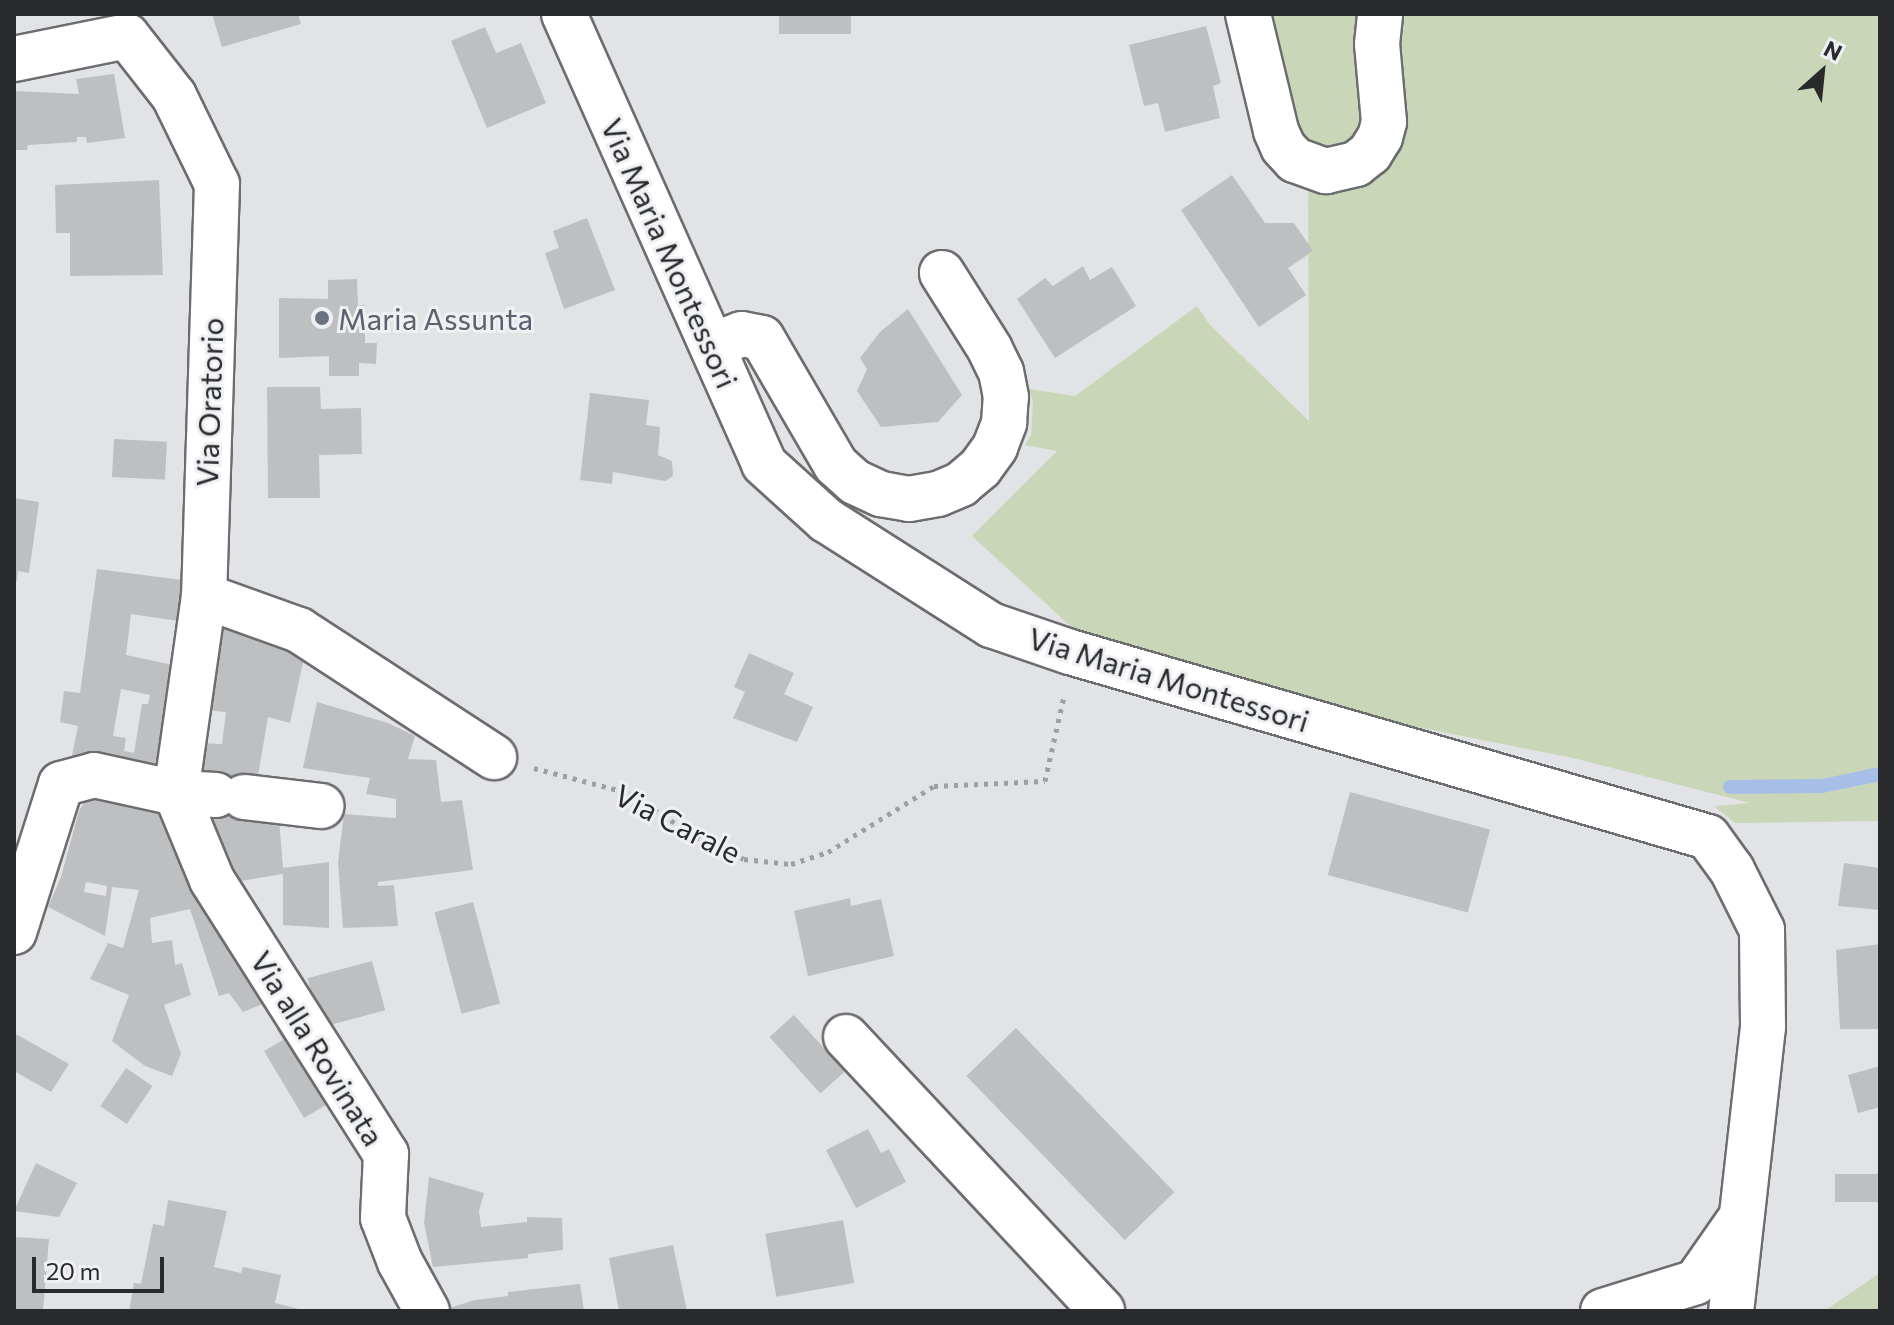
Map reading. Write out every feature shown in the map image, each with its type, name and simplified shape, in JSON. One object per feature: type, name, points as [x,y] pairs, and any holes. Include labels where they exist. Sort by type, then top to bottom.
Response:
[{"type":"street","name":"Via Maria Montessori","points":[[564,14],[764,464],[826,520],[991,625],[1070,652],[1708,837],[1732,870],[1762,930],[1763,1027],[1731,1311]]},
{"type":"street","points":[[1248,14],[1276,131],[1283,147],[1310,168],[1326,171],[1356,164],[1370,153],[1380,137],[1384,122],[1377,44],[1380,14]]},
{"type":"street","points":[[14,59],[126,25]]},
{"type":"street","name":"Via Oratorio","points":[[126,25],[174,96],[217,184],[204,596],[212,795]]},
{"type":"street","points":[[712,346],[747,334],[762,338],[836,465],[855,482],[881,494],[909,499],[938,494],[961,484],[980,468],[995,447],[1004,423],[1006,397],[1001,372],[990,349],[942,273]]},
{"type":"street","points":[[204,596],[299,630],[494,757]]},
{"type":"street","points":[[14,932],[61,784],[94,775],[212,795],[321,806]]},
{"type":"street","name":"Via alla Rovinata","points":[[212,795],[212,880],[386,1154],[383,1218],[400,1262],[427,1311]]},
{"type":"street","points":[[846,1037],[1102,1311]]},
{"type":"street","name":"Via Maria Montessori","points":[[1603,1311],[1696,1282],[1742,1217]]},
{"type":"path","name":"Via Carale","points":[[494,757],[629,793],[704,842],[744,859],[791,864],[828,852],[934,786],[1045,781],[1070,652]]},
{"type":"green space","points":[[1241,14],[1880,14],[1880,821],[1735,823],[1714,806],[1750,803],[1573,758],[1261,696],[1091,645],[972,536],[1057,451],[1025,445],[1031,435],[1033,403],[1029,389],[1075,396],[1197,306],[1210,325],[1309,421],[1308,167]]},
{"type":"green space","points":[[1880,1273],[1880,1311],[1824,1311]]},
{"type":"building","points":[[212,14],[298,14],[301,24],[222,47]]},
{"type":"building","points":[[779,14],[851,14],[851,34],[779,34]]},
{"type":"building","points":[[1206,26],[1221,83],[1213,86],[1220,118],[1165,132],[1158,103],[1144,106],[1129,45]]},
{"type":"building","points":[[485,27],[496,53],[521,43],[546,103],[487,128],[451,41]]},
{"type":"building","points":[[114,74],[125,138],[87,143],[86,137],[77,137],[77,142],[28,145],[27,150],[14,150],[14,91],[79,94],[76,79]]},
{"type":"building","points":[[1232,175],[1265,223],[1294,223],[1313,251],[1288,268],[1306,295],[1259,327],[1181,210]]},
{"type":"building","points":[[159,180],[163,275],[70,276],[70,233],[56,233],[55,185]]},
{"type":"building","points":[[587,218],[615,290],[564,309],[545,253],[559,248],[553,231]]},
{"type":"building","points":[[1083,266],[1090,280],[1112,267],[1136,306],[1055,358],[1017,299],[1045,278],[1053,286]]},
{"type":"building","name":"Maria Assunta","points":[[357,279],[358,306],[365,305],[365,343],[377,343],[376,364],[359,363],[359,376],[329,376],[329,356],[279,358],[279,298],[328,299],[328,280]]},
{"type":"building","points":[[908,309],[962,395],[938,422],[881,427],[857,391],[867,369],[860,358],[880,332]]},
{"type":"building","points":[[267,387],[320,387],[321,409],[361,408],[362,454],[319,455],[320,498],[268,498]]},
{"type":"building","points":[[590,393],[649,400],[646,425],[660,427],[658,455],[672,461],[673,476],[665,481],[613,472],[612,484],[580,480]]},
{"type":"building","points":[[114,439],[167,442],[165,480],[112,477]]},
{"type":"building","points":[[14,498],[39,502],[29,573],[18,571],[17,581],[14,581]]},
{"type":"building","points":[[97,569],[197,582],[192,623],[131,614],[126,655],[183,667],[170,776],[71,761],[78,726],[60,722],[64,691],[80,693]],"holes":[[[121,689],[150,695],[148,704],[142,704],[134,753],[124,751],[126,738],[113,736]]]},
{"type":"building","points":[[210,609],[274,631],[270,645],[305,653],[290,723],[268,717],[256,787],[279,818],[283,868],[329,862],[329,928],[283,925],[283,874],[222,884],[192,773],[194,743],[222,744],[226,712],[194,709]]},
{"type":"building","points":[[749,653],[794,673],[784,694],[813,707],[797,742],[733,718],[745,692],[734,687]]},
{"type":"building","points":[[317,702],[388,723],[415,736],[408,759],[436,760],[441,802],[462,800],[473,870],[378,882],[378,886],[394,885],[398,926],[343,928],[338,862],[344,814],[396,818],[396,799],[366,794],[370,778],[303,768]]},
{"type":"building","points":[[1350,792],[1490,830],[1468,913],[1328,875]]},
{"type":"building","points":[[90,793],[167,797],[277,998],[243,1012],[229,993],[219,996],[190,909],[150,918],[152,943],[172,940],[175,965],[182,963],[191,995],[164,1005],[181,1054],[172,1076],[145,1066],[112,1041],[129,995],[90,979],[108,943],[123,948],[139,890],[112,887],[105,936],[48,907],[61,877],[79,811]],"holes":[[[86,882],[107,886],[106,896],[84,892]]]},
{"type":"building","points":[[1844,863],[1880,868],[1880,910],[1838,906]]},
{"type":"building","points":[[850,898],[851,906],[881,899],[894,956],[808,976],[794,911]]},
{"type":"building","points":[[473,902],[500,1003],[462,1014],[434,912]]},
{"type":"building","points":[[1880,944],[1880,1029],[1840,1029],[1836,950]]},
{"type":"building","points":[[372,961],[385,1010],[320,1028],[307,978]]},
{"type":"building","points":[[794,1015],[845,1071],[820,1094],[769,1037]]},
{"type":"building","points":[[291,1022],[336,1099],[304,1118],[264,1051],[283,1040],[277,1030]]},
{"type":"building","points":[[1016,1028],[1174,1192],[1125,1240],[966,1076]]},
{"type":"building","points":[[14,1033],[69,1064],[51,1092],[14,1071]]},
{"type":"building","points":[[1880,1066],[1880,1107],[1858,1113],[1848,1075]]},
{"type":"building","points":[[126,1068],[153,1086],[127,1124],[100,1106]]},
{"type":"building","points":[[868,1129],[881,1153],[889,1149],[906,1182],[856,1208],[826,1150]]},
{"type":"building","points":[[36,1163],[77,1183],[59,1217],[14,1211]]},
{"type":"building","points":[[1835,1174],[1880,1174],[1880,1202],[1835,1202]]},
{"type":"building","points":[[429,1177],[484,1193],[479,1211],[481,1227],[527,1222],[527,1217],[562,1218],[563,1250],[528,1254],[528,1258],[433,1267],[424,1223]]},
{"type":"building","points":[[168,1200],[227,1211],[214,1267],[241,1273],[243,1267],[281,1275],[275,1303],[307,1311],[129,1311],[134,1283],[141,1284],[153,1224],[164,1226]]},
{"type":"building","points":[[843,1220],[854,1283],[776,1297],[765,1234]]},
{"type":"building","points":[[15,1237],[49,1239],[43,1311],[14,1311]]},
{"type":"building","points":[[673,1245],[687,1311],[619,1311],[609,1258]]},
{"type":"building","points":[[580,1284],[584,1311],[450,1311],[449,1308],[475,1300],[508,1296],[508,1292]]},
{"type":"waterway","points":[[1730,787],[1822,786],[1880,774]]},
{"type":"place","name":"Maria Assunta","points":[[322,318]]}]
